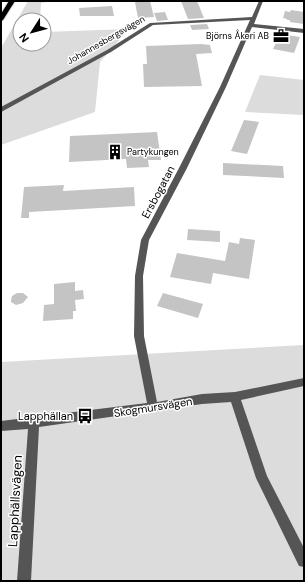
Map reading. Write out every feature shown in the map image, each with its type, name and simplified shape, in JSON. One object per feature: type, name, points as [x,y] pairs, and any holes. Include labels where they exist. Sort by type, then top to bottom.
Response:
[{"type":"highway","points":[[1,19],[12,1]]},
{"type":"street","name":"Ersbogatan","points":[[153,408],[139,336],[139,276],[145,240],[223,87],[261,1]]},
{"type":"street","name":"Johannesbergsvägen","points":[[1,110],[109,50],[152,24],[252,22],[304,31]]},
{"type":"street","name":"Skogmursvägen","points":[[1,426],[153,408],[202,399],[235,396],[304,382]]},
{"type":"street","points":[[235,396],[262,478],[304,561]]},
{"type":"street","name":"Lapphällsvägen","points":[[24,581],[34,423]]},
{"type":"shaded area","points":[[28,1],[53,1],[41,3],[40,12],[22,12]]},
{"type":"shaded area","points":[[12,29],[12,52],[52,52],[52,32],[129,29],[100,62],[95,112],[1,145],[1,48]]},
{"type":"shaded area","points":[[260,75],[304,80],[304,115],[245,112]]},
{"type":"shaded area","points":[[304,345],[304,581],[1,581],[1,362]]},
{"type":"building","points":[[150,1],[154,17],[138,18],[135,2]]},
{"type":"building","points":[[181,1],[197,1],[204,18],[188,19]]},
{"type":"building","points":[[112,6],[114,16],[80,16],[79,8]]},
{"type":"building","points":[[291,10],[304,12],[304,24],[290,22],[290,20],[283,18],[285,11],[290,12]]},
{"type":"building","points":[[165,12],[168,20],[157,21],[154,13]]},
{"type":"building","points":[[207,24],[209,29],[192,30],[190,25]]},
{"type":"building","points":[[280,34],[300,37],[294,53],[273,49]]},
{"type":"building","points":[[210,45],[212,53],[196,54],[202,86],[144,87],[143,64],[147,64],[146,46]]},
{"type":"building","points":[[244,120],[259,122],[247,154],[231,151]]},
{"type":"building","name":"Partykungen","points":[[157,132],[161,160],[148,160],[149,167],[127,168],[126,159],[69,162],[70,136]]},
{"type":"building","points":[[223,163],[283,166],[284,178],[223,175]]},
{"type":"building","points":[[64,185],[63,191],[134,187],[135,206],[29,212],[29,218],[21,218],[24,187]]},
{"type":"building","points":[[188,229],[220,231],[220,242],[187,240]]},
{"type":"building","points":[[240,238],[255,240],[249,279],[213,273],[211,284],[170,277],[177,253],[225,261],[229,242],[239,244]]},
{"type":"building","points":[[75,282],[75,291],[83,290],[84,299],[75,300],[76,311],[73,311],[73,319],[43,321],[44,305],[54,304],[54,284]]},
{"type":"building","points":[[17,293],[23,293],[28,297],[23,303],[16,305],[11,302],[11,300],[12,296]]},
{"type":"building","points":[[163,293],[203,304],[198,318],[157,306]]},
{"type":"place","name":"Björns Åkeri AB","points":[[281,36]]},
{"type":"place","name":"Partykungen","points":[[115,152]]},
{"type":"place","name":"Lapphällan","points":[[85,416]]}]
